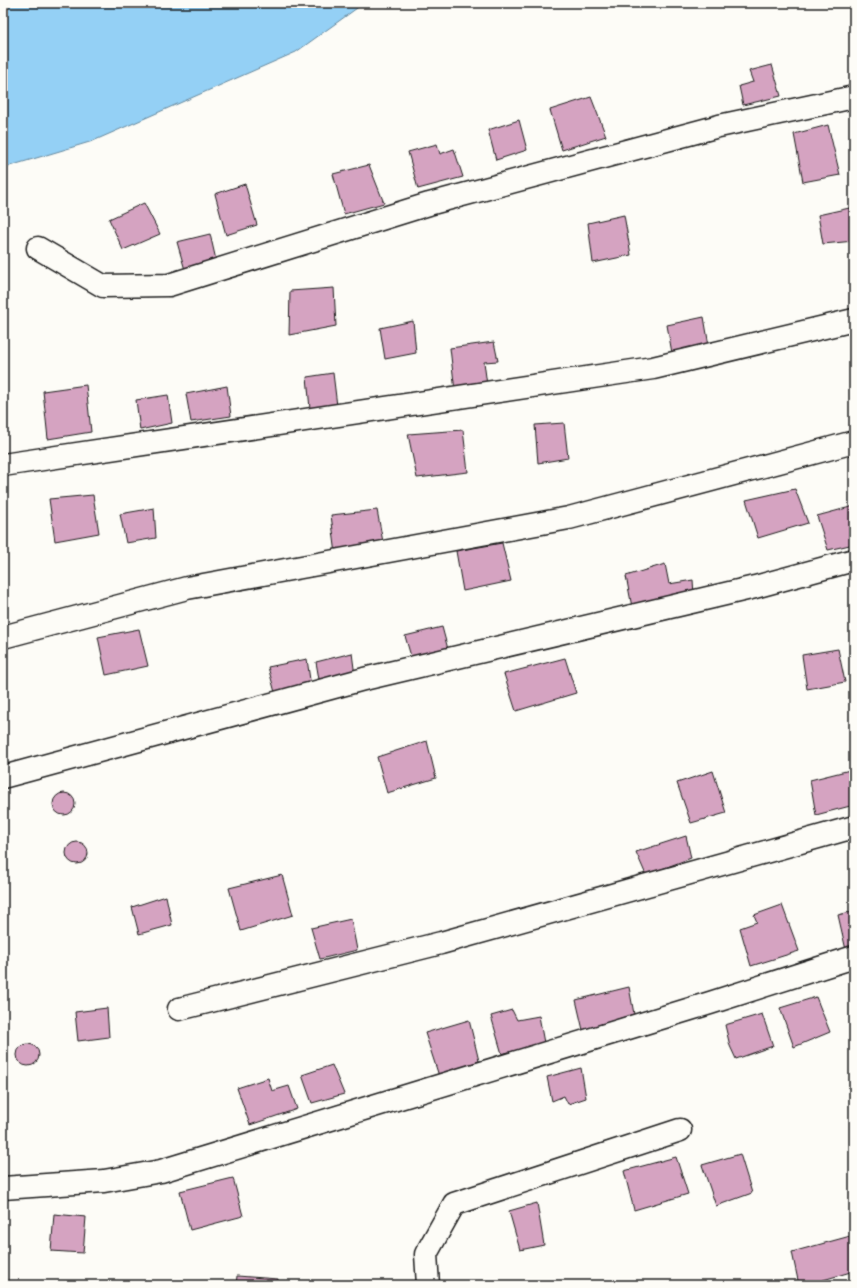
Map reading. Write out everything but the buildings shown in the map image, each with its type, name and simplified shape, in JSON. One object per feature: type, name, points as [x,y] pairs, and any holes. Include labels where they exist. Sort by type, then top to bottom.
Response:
[{"type":"street","points":[[38,248],[103,286],[169,286],[429,204],[719,126],[854,98]]},
{"type":"street","points":[[3,465],[653,368],[854,320]]},
{"type":"street","points":[[3,637],[186,588],[569,518],[854,442]]},
{"type":"street","points":[[3,777],[364,679],[755,587],[854,560]]},
{"type":"street","points":[[179,1009],[441,943],[854,827]]},
{"type":"street","points":[[3,1188],[104,1181],[161,1171],[703,1006],[854,957]]},
{"type":"street","points":[[428,1285],[426,1254],[454,1204],[680,1130]]},
{"type":"water","points":[[3,3],[364,3],[296,52],[93,141],[3,168]]}]
